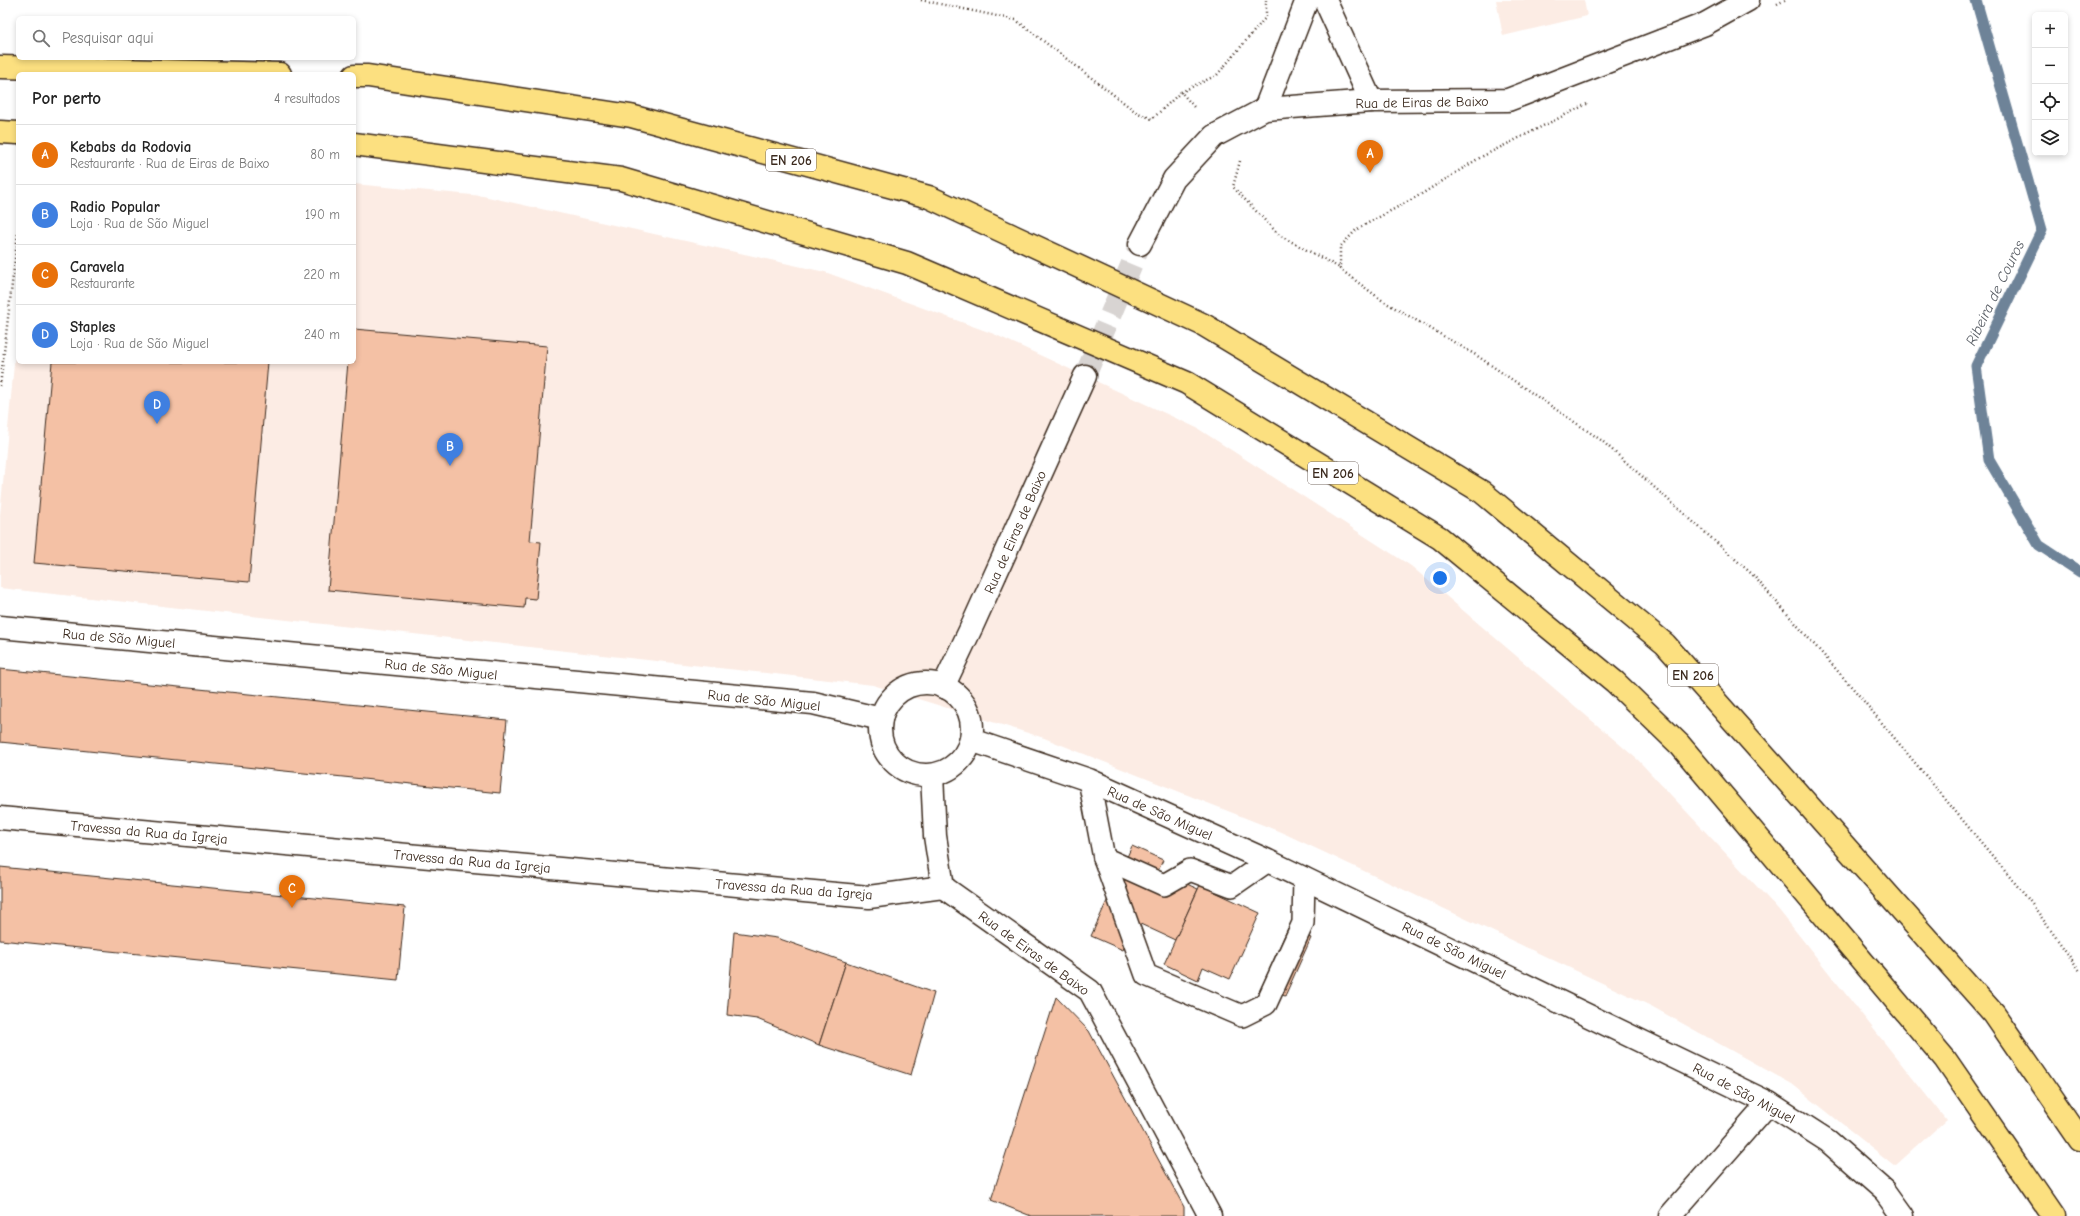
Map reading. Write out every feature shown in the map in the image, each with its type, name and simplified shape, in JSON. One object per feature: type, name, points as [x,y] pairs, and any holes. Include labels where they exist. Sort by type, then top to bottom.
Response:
[{"type":"highway","points":[[0,67],[200,72]]},
{"type":"highway","name":"EN 206","points":[[356,76],[368,76],[631,116],[929,198],[1204,325],[1482,492],[1665,644],[1994,1014],[2080,1139]]},
{"type":"highway","points":[[0,132],[16,133]]},
{"type":"highway","name":"EN 206","points":[[356,144],[621,179],[907,263],[1187,383],[1440,538],[1615,682],[1680,745],[1945,1059],[2053,1216]]},
{"type":"street","points":[[1266,109],[1307,0]]},
{"type":"street","points":[[1325,0],[1371,101]]},
{"type":"street","name":"Rua de Eiras de Baixo","points":[[1140,244],[1174,179],[1214,136],[1266,109],[1371,101],[1508,100],[1705,24],[1748,0]]},
{"type":"street","name":"Rua de Eiras de Baixo","points":[[943,686],[973,624],[1085,376]]},
{"type":"street","name":"Rua de São Miguel","points":[[0,627],[814,703],[881,719]]},
{"type":"street","points":[[917,684],[943,686],[954,693],[963,703],[969,714],[972,726],[971,740],[966,752],[957,763],[946,771],[932,775],[918,774],[904,770],[892,760],[884,748],[880,734],[881,719],[886,706],[894,696],[905,688],[917,684]]},
{"type":"street","name":"Rua de São Miguel","points":[[971,740],[1089,780],[1268,861],[1769,1103],[1828,1141],[1885,1191],[1903,1216]]},
{"type":"street","points":[[932,775],[935,836],[943,887]]},
{"type":"street","name":"Travessa da Rua da Igreja","points":[[0,818],[869,897],[943,887]]},
{"type":"street","name":"Rua de Eiras de Baixo","points":[[943,887],[1090,991],[1210,1216]]},
{"type":"street","points":[[1670,1216],[1769,1103]]},
{"type":"lane","points":[[1089,780],[1104,858],[1146,974],[1242,1016],[1266,1004],[1303,923],[1304,878]]},
{"type":"lane","points":[[1104,858],[1164,885],[1190,870],[1232,886],[1268,861]]},
{"type":"path","points":[[921,0],[1016,20],[1136,112],[1152,119],[1181,92],[1216,75],[1266,17],[1266,0]]},
{"type":"path","points":[[1181,92],[1194,107]]},
{"type":"path","points":[[1340,268],[1340,247],[1357,229],[1420,195],[1481,157],[1555,120]]},
{"type":"path","points":[[1240,161],[1233,188],[1279,235],[1340,268],[1383,301],[1476,355],[1601,440],[1752,574],[1857,693],[2029,900],[2080,971]]},
{"type":"path","points":[[0,386],[16,250]]},
{"type":"shaded area","points":[[1496,0],[1584,0],[1587,16],[1503,36]]},
{"type":"shaded area","points":[[356,184],[483,196],[825,272],[994,334],[1197,428],[1411,566],[1638,760],[1778,909],[1946,1120],[1895,1166],[1792,1084],[1651,1006],[1283,833],[1044,738],[873,685],[0,588],[0,515],[16,343],[16,364],[356,364]]},
{"type":"building","points":[[356,329],[547,346],[530,541],[541,542],[536,599],[525,598],[524,608],[328,590],[348,364],[356,364]]},
{"type":"building","points":[[52,364],[268,364],[249,582],[34,563]]},
{"type":"building","points":[[0,669],[507,720],[500,793],[0,742]]},
{"type":"building","points":[[1132,846],[1163,860],[1158,871],[1198,889],[1175,940],[1136,922],[1123,950],[1091,936]]},
{"type":"building","points":[[0,867],[405,907],[398,980],[0,940]]},
{"type":"building","points":[[1200,885],[1260,913],[1230,979],[1203,967],[1198,980],[1164,964]]},
{"type":"building","points":[[1288,928],[1311,938],[1285,996],[1262,986]]},
{"type":"building","points":[[734,932],[777,938],[846,962],[819,1045],[757,1019],[727,1015]]},
{"type":"building","points":[[846,962],[934,993],[911,1075],[819,1045]]},
{"type":"building","points":[[1056,997],[1089,1031],[1184,1207],[1184,1216],[1031,1216],[991,1200]]},
{"type":"waterway","name":"Ribeira de Couros","points":[[1976,0],[2042,230],[1976,366],[1989,460],[2039,545],[2080,572]]},
{"type":"tunnel","points":[[1085,376],[1140,244]]},
{"type":"place","name":"Kebabs da Rodovia","points":[[1370,173]]},
{"type":"place","name":"Staples","points":[[157,424]]},
{"type":"place","name":"Radio Popular","points":[[450,466]]},
{"type":"place","name":"Caravela","points":[[292,908]]}]
